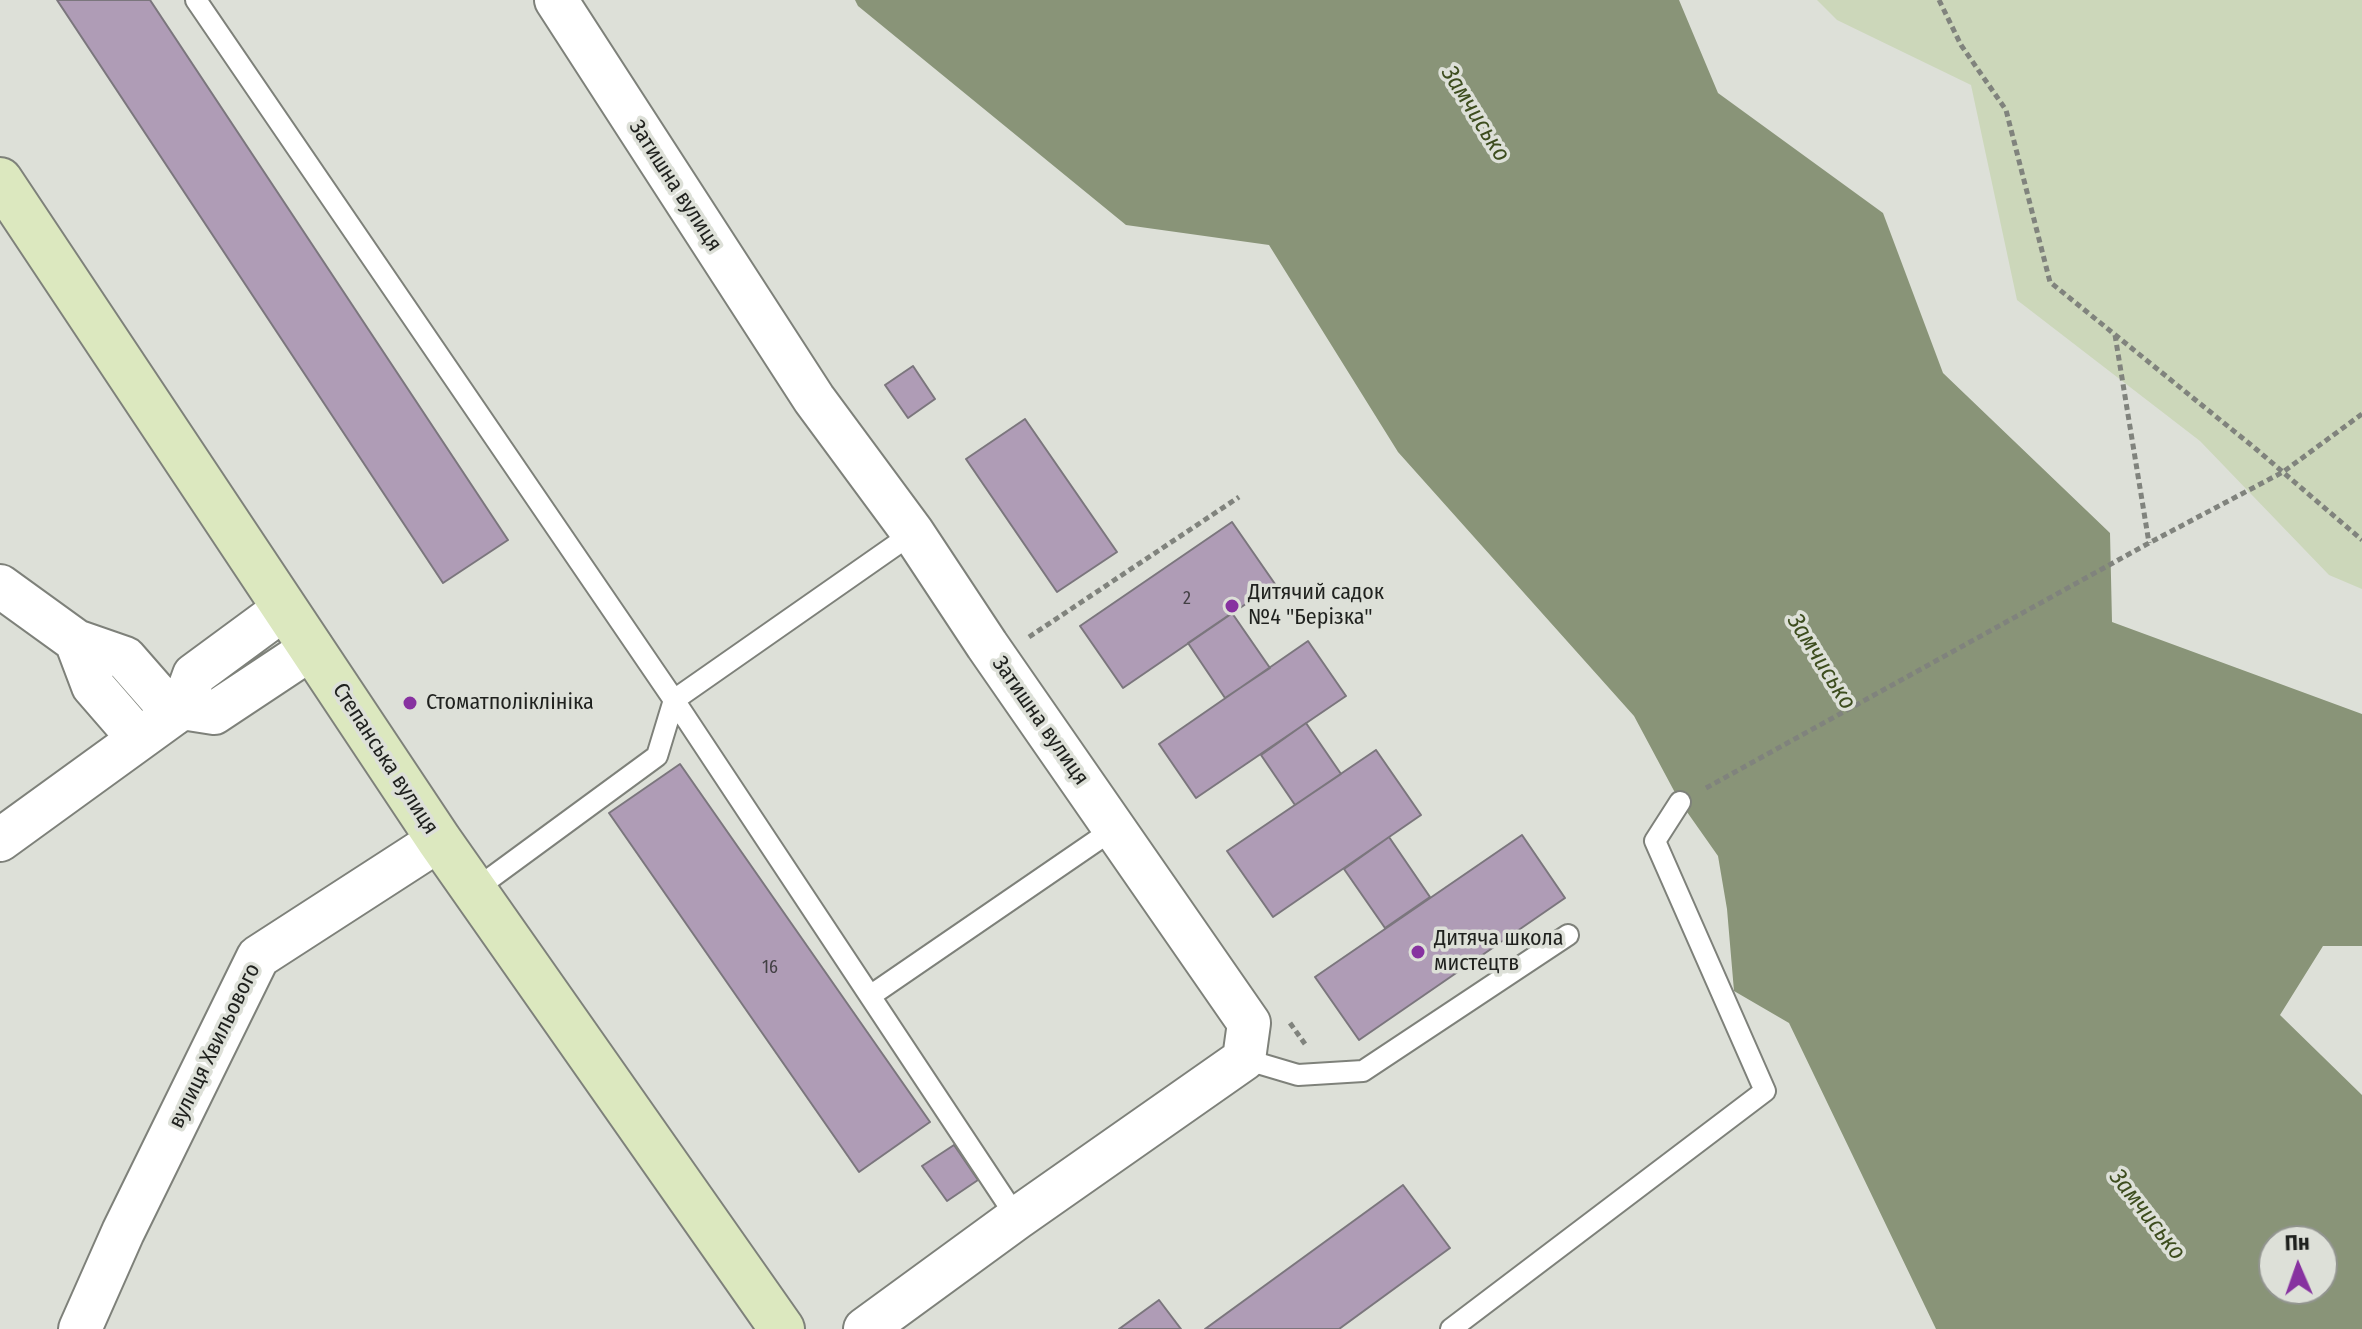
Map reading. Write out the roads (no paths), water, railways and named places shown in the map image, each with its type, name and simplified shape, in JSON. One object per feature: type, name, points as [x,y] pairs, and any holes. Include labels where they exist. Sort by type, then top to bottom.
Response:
[{"type":"main road","name":"Степанська вулиця","points":[[0,180],[473,891],[782,1329]]},
{"type":"street","name":"Затишна вулиця","points":[[556,0],[814,399],[913,533],[1249,1023],[1244,1059]]},
{"type":"street","points":[[0,586],[76,641],[125,658],[178,711],[214,713],[312,648]]},
{"type":"street","points":[[0,840],[178,711],[194,675],[285,608]]},
{"type":"street","points":[[76,641],[93,686],[139,739]]},
{"type":"street","name":"вулиця Хвильового","points":[[80,1329],[130,1218],[258,957],[439,840]]},
{"type":"street","points":[[865,1329],[1244,1059]]},
{"type":"lane","points":[[196,0],[674,700],[1017,1218]]},
{"type":"lane","points":[[473,891],[657,756],[674,700],[913,533]]},
{"type":"lane","points":[[1451,1329],[1765,1091],[1655,841],[1680,802]]},
{"type":"lane","points":[[870,996],[1115,828]]},
{"type":"lane","points":[[1244,1059],[1298,1075],[1363,1071],[1568,935]]},
{"type":"water","name":"Замчисько","points":[[855,0],[1679,0],[1718,93],[1883,213],[1943,373],[2110,533],[2112,622],[2362,714],[2362,946],[2323,946],[2280,1015],[2362,1095],[2362,1329],[1936,1329],[1789,1023],[1734,991],[1727,909],[1718,856],[1680,802],[1634,716],[1398,452],[1269,245],[1126,225],[858,6]]},
{"type":"place","name":"Дитячий садок №4 \"Берізка\"","points":[[1232,606]]},
{"type":"place","name":"Стоматполіклініка","points":[[410,703]]},
{"type":"place","name":"Дитяча школа мистецтв","points":[[1418,952]]}]
